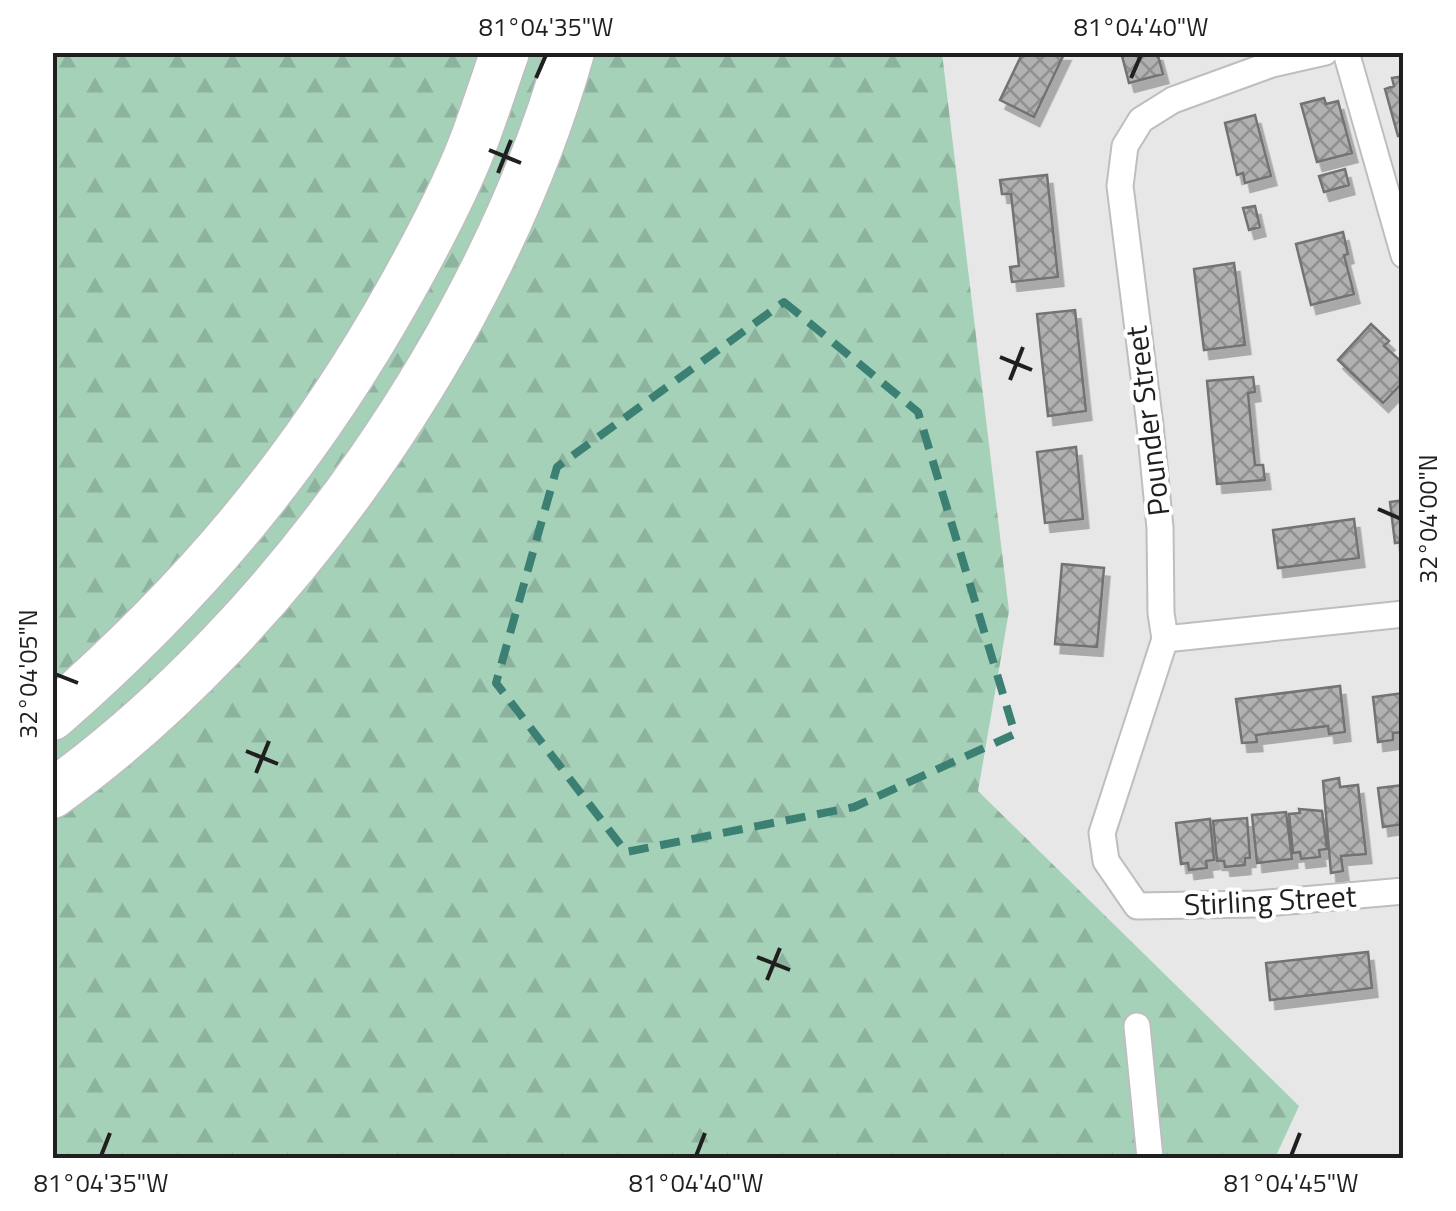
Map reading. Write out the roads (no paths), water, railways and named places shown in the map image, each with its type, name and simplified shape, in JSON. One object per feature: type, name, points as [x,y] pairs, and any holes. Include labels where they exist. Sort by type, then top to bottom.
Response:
[{"type":"highway","points":[[52,716],[121,655],[193,582],[260,504],[322,422],[427,243],[471,148],[505,52]]},
{"type":"highway","points":[[52,794],[82,773],[165,700],[239,625],[308,544],[374,457],[483,272],[529,172],[570,52]]},
{"type":"street","name":"Pounder Street","points":[[1137,906],[1106,861],[1102,832],[1165,640],[1150,425],[1120,186],[1125,146],[1141,120],[1173,100],[1272,64],[1325,52]]},
{"type":"street","points":[[1346,52],[1404,255]]},
{"type":"street","points":[[1165,640],[1404,614]]},
{"type":"street","name":"Stirling Street","points":[[1137,906],[1256,904],[1404,891]]},
{"type":"street","points":[[1137,1026],[1150,1158]]}]
